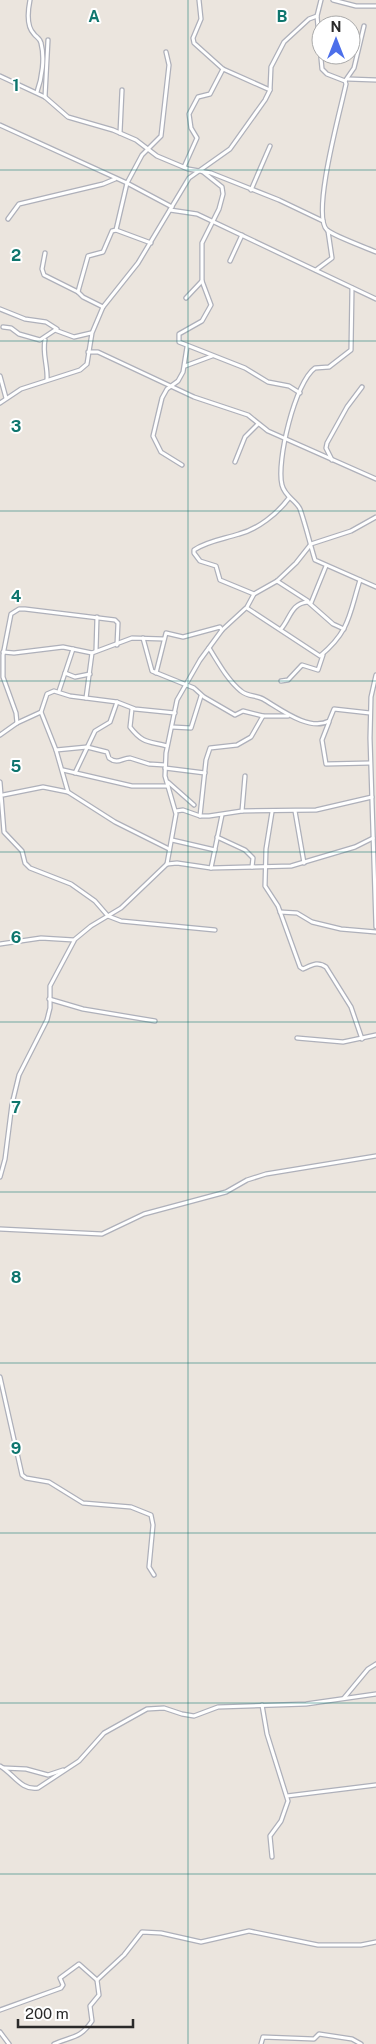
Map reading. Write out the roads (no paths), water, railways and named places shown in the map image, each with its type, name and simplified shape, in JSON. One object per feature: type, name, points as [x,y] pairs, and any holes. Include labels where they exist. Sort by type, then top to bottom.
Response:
[{"type":"street","points":[[30,0],[29,23],[32,33],[41,42],[42,78],[37,92]]},
{"type":"street","points":[[199,0],[201,19],[192,40],[224,69],[270,90]]},
{"type":"street","points":[[317,15],[321,0]]},
{"type":"street","points":[[332,0],[356,6],[376,6]]},
{"type":"street","points":[[0,404],[21,389],[84,368],[92,333],[103,307],[129,277],[189,178],[230,149],[265,100],[270,90],[271,66],[284,42],[311,18]]},
{"type":"street","points":[[316,270],[332,258],[328,231],[323,221],[325,172],[334,142],[346,80],[354,68],[364,26]]},
{"type":"street","points":[[45,97],[48,40]]},
{"type":"street","points":[[78,292],[88,256],[104,252],[112,231],[116,230],[127,183],[148,149],[161,136],[169,65],[166,52]]},
{"type":"street","points":[[322,65],[322,69],[327,74],[346,80],[376,80]]},
{"type":"street","points":[[184,167],[197,138],[191,128],[190,111],[198,97],[209,96],[224,69]]},
{"type":"street","points":[[0,76],[37,92],[68,117],[120,133],[158,156],[279,200],[323,221]]},
{"type":"street","points":[[120,133],[122,90]]},
{"type":"street","points":[[0,125],[127,183],[171,209],[197,214],[376,299]]},
{"type":"street","points":[[251,190],[270,146]]},
{"type":"street","points":[[200,171],[223,190],[222,202],[202,244],[202,281],[211,306],[202,321],[179,334],[179,342],[245,368],[268,382],[289,386],[300,394]]},
{"type":"street","points":[[8,219],[19,204],[103,184],[116,179]]},
{"type":"street","points":[[116,230],[151,242]]},
{"type":"street","points":[[328,231],[376,252]]},
{"type":"street","points":[[230,261],[242,235]]},
{"type":"street","points":[[45,253],[42,269],[44,275],[103,307]]},
{"type":"street","points":[[186,298],[202,281]]},
{"type":"street","points":[[352,288],[351,350],[329,367],[312,370],[300,394],[281,452],[281,475],[284,491],[300,508],[315,560],[376,587]]},
{"type":"street","points":[[0,309],[25,319],[46,322],[74,338],[92,333]]},
{"type":"street","points":[[3,327],[11,328],[19,334],[38,340],[45,339]]},
{"type":"street","points":[[47,380],[48,366],[43,351],[45,339],[51,331],[59,331]]},
{"type":"street","points":[[90,344],[94,351]]},
{"type":"street","points":[[178,389],[178,381],[186,366],[187,346]]},
{"type":"street","points":[[88,352],[94,351],[220,407],[245,414],[258,424],[286,438],[376,479]]},
{"type":"street","points":[[186,366],[213,356]]},
{"type":"street","points":[[0,376],[6,398]]},
{"type":"street","points":[[178,381],[170,385],[159,404],[152,436],[161,452],[182,465]]},
{"type":"street","points":[[333,460],[326,448],[327,443],[347,407],[362,387]]},
{"type":"street","points":[[235,462],[244,438],[258,424]]},
{"type":"street","points":[[254,594],[220,580],[216,566],[200,561],[194,552],[208,543],[248,530],[280,510],[289,498]]},
{"type":"street","points":[[0,1176],[5,1159],[12,1104],[19,1075],[47,1020],[50,986],[74,940],[121,908],[167,864],[176,812],[166,781],[165,766],[167,746],[177,700],[222,630],[247,607],[254,594],[277,581],[296,563],[311,544],[351,531],[376,517]]},
{"type":"street","points":[[281,629],[294,608],[310,602],[326,566]]},
{"type":"street","points":[[247,607],[318,656],[323,654],[338,640],[349,620],[360,580]]},
{"type":"street","points":[[277,581],[310,602],[333,624],[344,629]]},
{"type":"street","points":[[17,723],[16,713],[4,683],[2,649],[11,614],[14,611],[25,609],[111,619],[118,623],[118,645]]},
{"type":"street","points":[[86,698],[94,652],[97,616]]},
{"type":"street","points":[[156,673],[164,650],[166,633],[183,637],[220,627],[222,630]]},
{"type":"street","points":[[2,649],[14,653],[63,647],[94,652],[118,645],[132,638],[164,639]]},
{"type":"street","points":[[143,638],[150,667],[156,673],[186,685],[233,714],[245,711],[263,716],[289,716],[316,723],[329,721]]},
{"type":"street","points":[[209,648],[240,690],[248,696],[262,698],[289,716]]},
{"type":"street","points":[[59,691],[73,649]]},
{"type":"street","points":[[282,681],[288,680],[302,665],[318,670],[323,654]]},
{"type":"street","points":[[65,673],[75,677],[90,674]]},
{"type":"street","points":[[376,675],[372,684],[370,713],[376,927]]},
{"type":"street","points":[[68,792],[56,750],[41,712],[48,692],[59,691],[70,696],[117,702],[132,709],[175,712]]},
{"type":"street","points":[[172,727],[191,728],[202,695]]},
{"type":"street","points":[[75,773],[84,759],[87,747],[98,728],[110,722],[117,702]]},
{"type":"street","points":[[132,709],[130,728],[136,736],[144,742],[167,746]]},
{"type":"street","points":[[370,713],[334,709],[322,737],[326,764],[370,763]]},
{"type":"street","points":[[0,735],[17,723],[41,712]]},
{"type":"street","points":[[200,816],[210,748],[237,745],[250,737],[263,716]]},
{"type":"street","points":[[56,750],[87,747],[106,751],[109,758],[114,761],[122,762],[128,758],[150,764],[205,773]]},
{"type":"street","points":[[62,770],[132,786],[168,786]]},
{"type":"street","points":[[242,811],[245,776]]},
{"type":"street","points":[[166,781],[194,805]]},
{"type":"street","points":[[0,782],[3,795],[4,832],[22,851],[28,865],[71,884],[95,901],[108,916],[126,922],[215,930]]},
{"type":"street","points":[[3,795],[43,787],[68,792],[115,822],[169,849]]},
{"type":"street","points":[[176,812],[182,810],[200,816],[222,815],[242,811],[272,812],[326,809],[372,797]]},
{"type":"street","points":[[295,811],[304,863]]},
{"type":"street","points":[[272,812],[264,867],[265,886],[280,912],[300,967],[303,969],[320,964],[326,967],[351,1007],[362,1039]]},
{"type":"street","points":[[211,868],[222,815]]},
{"type":"street","points":[[217,837],[245,850],[252,856],[252,868]]},
{"type":"street","points":[[167,864],[211,868],[252,868],[304,863],[355,847],[374,838]]},
{"type":"street","points":[[172,840],[215,850]]},
{"type":"street","points":[[280,912],[297,913],[312,922],[341,929],[376,932]]},
{"type":"street","points":[[0,944],[40,938],[74,940]]},
{"type":"street","points":[[49,999],[90,1011],[155,1021]]},
{"type":"street","points":[[296,1038],[343,1042],[376,1035]]},
{"type":"street","points":[[0,1229],[102,1234],[144,1214],[226,1192],[247,1180],[266,1174],[376,1156]]},
{"type":"street","points":[[0,1376],[22,1475],[26,1478],[49,1482],[83,1503],[131,1507],[150,1515],[153,1525],[149,1567],[154,1575]]},
{"type":"street","points":[[343,1698],[359,1682],[368,1669],[376,1664]]},
{"type":"street","points":[[2,1767],[20,1783],[34,1789],[69,1768],[87,1754],[104,1734],[147,1709],[164,1708],[194,1716],[218,1707],[306,1704],[376,1694]]},
{"type":"street","points":[[262,1704],[267,1734],[287,1796],[287,1806],[284,1815],[270,1836],[272,1856]]},
{"type":"street","points":[[2,1767],[26,1769],[48,1775],[69,1768]]},
{"type":"street","points":[[287,1796],[376,1785]]},
{"type":"street","points":[[97,1980],[124,1955],[142,1932],[161,1933],[201,1942],[249,1931],[318,1944],[361,1945],[376,1942]]},
{"type":"street","points":[[0,2010],[61,1988],[63,1985],[60,1978],[79,1964],[97,1980],[98,1995],[90,2006],[91,2022],[78,2037],[54,2044]]},
{"type":"street","points":[[0,2032],[9,2044]]},
{"type":"street","points":[[260,2044],[264,2037],[314,2039],[319,2034],[354,2040],[361,2044]]}]
